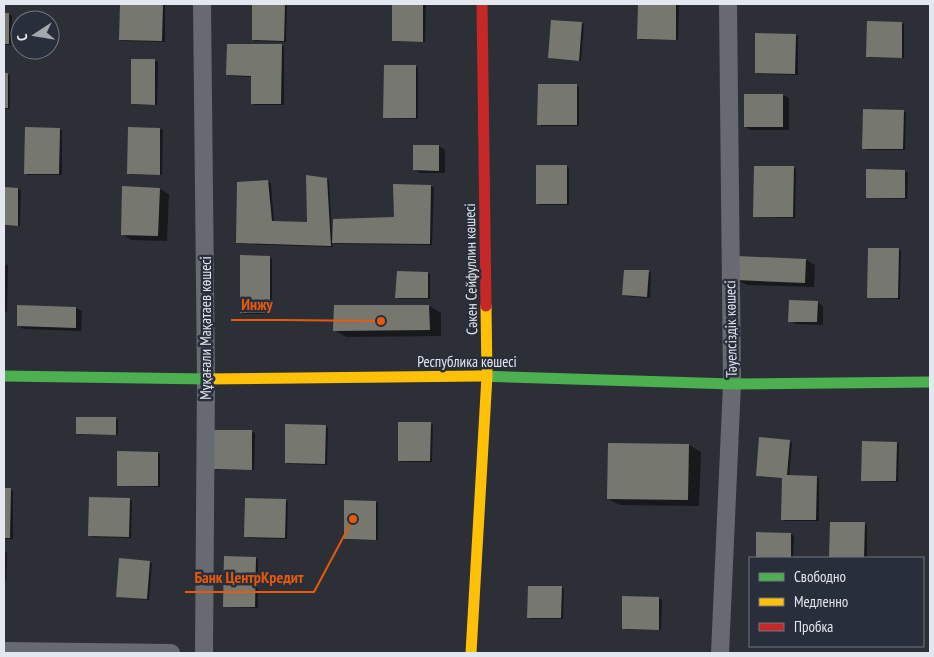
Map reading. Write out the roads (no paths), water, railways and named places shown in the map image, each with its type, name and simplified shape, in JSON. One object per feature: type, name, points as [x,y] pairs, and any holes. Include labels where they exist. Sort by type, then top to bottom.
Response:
[{"type":"street","name":"Мұқағали Мақатаев көшесі","points":[[202,4],[206,378],[204,653]]},
{"type":"street","name":"Сәкен Сейфуллин көшесі","points":[[471,653],[487,376],[482,4]]},
{"type":"street","name":"Тәуелсіздік көшесі","points":[[720,653],[732,384],[728,4]]},
{"type":"street","name":"Республика көшесі","points":[[4,376],[206,378],[487,376],[732,384],[930,382]]},
{"type":"street","points":[[4,651],[171,653]]},
{"type":"place","name":"Инжу","points":[[381,321]]},
{"type":"place","name":"Банк ЦентрКредит","points":[[353,519]]}]
